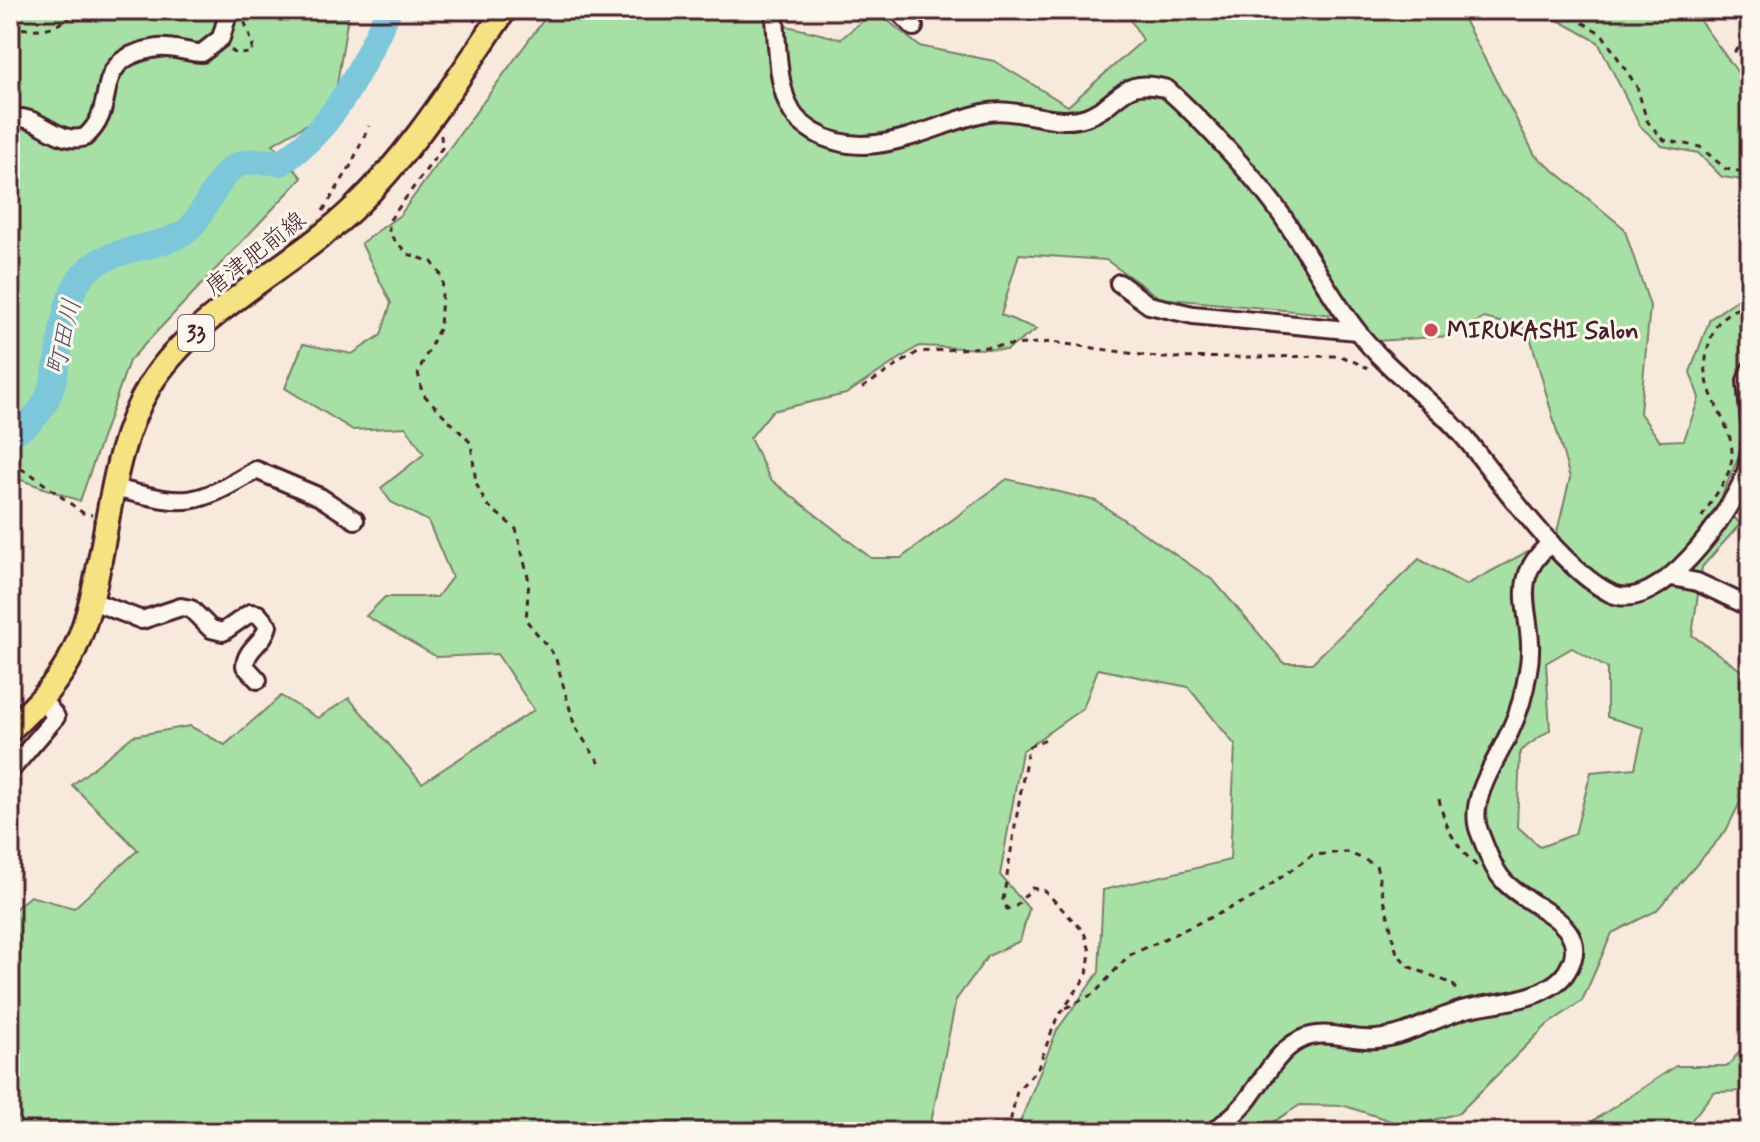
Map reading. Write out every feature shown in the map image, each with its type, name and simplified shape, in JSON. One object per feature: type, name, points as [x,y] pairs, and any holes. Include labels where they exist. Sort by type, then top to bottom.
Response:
[{"type":"main road","name":"唐津肥前線","points":[[10,730],[42,699],[73,653],[92,601],[124,438],[151,383],[191,337],[354,208],[407,150],[505,10]]},
{"type":"street","points":[[10,118],[22,116],[35,120],[64,138],[85,137],[100,121],[106,82],[120,63],[140,52],[162,47],[202,53],[221,38],[229,10]]},
{"type":"street","points":[[774,10],[791,111],[802,125],[826,139],[863,147],[987,112],[1019,112],[1071,120],[1088,116],[1121,92],[1148,83],[1167,89],[1276,208],[1357,331],[1393,372],[1438,408],[1551,543],[1610,593],[1627,598],[1650,593],[1672,577],[1729,504],[1746,473],[1750,445]]},
{"type":"street","points":[[897,10],[914,27]]},
{"type":"street","points":[[1119,283],[1149,305],[1193,315],[1357,331]]},
{"type":"street","points":[[1750,370],[1746,381],[1750,423]]},
{"type":"street","points":[[113,488],[177,502],[209,497],[256,470],[320,497],[355,520]]},
{"type":"street","points":[[1213,1132],[1244,1105],[1295,1041],[1317,1032],[1372,1040],[1400,1035],[1464,1010],[1537,994],[1559,981],[1569,969],[1574,949],[1571,934],[1559,919],[1515,892],[1501,878],[1478,827],[1479,799],[1513,726],[1529,671],[1532,632],[1524,596],[1526,571],[1535,556],[1551,543]]},
{"type":"street","points":[[1672,577],[1697,582],[1750,607]]},
{"type":"street","points":[[92,601],[142,620],[181,607],[191,609],[211,629],[223,632],[250,613],[258,614],[268,626],[266,633],[245,656],[245,666],[258,680]]},
{"type":"street","points":[[10,771],[56,717],[42,699]]},
{"type":"path","points":[[10,27],[36,31],[62,25],[77,10]]},
{"type":"path","points":[[221,38],[236,54],[251,53],[253,45],[245,23],[250,10]]},
{"type":"path","points":[[1562,10],[1602,34],[1637,87],[1647,121],[1664,140],[1700,147],[1726,169],[1750,173]]},
{"type":"path","points":[[1734,52],[1750,38]]},
{"type":"path","points":[[428,121],[443,137],[442,148],[389,221],[389,234],[408,254],[432,262],[443,278],[440,327],[418,372],[422,393],[471,443],[476,483],[486,504],[516,529],[529,581],[526,620],[555,656],[575,727],[601,765]]},
{"type":"path","points":[[323,233],[323,211],[350,167],[369,126]]},
{"type":"path","points":[[1700,521],[1730,468],[1728,431],[1707,387],[1704,353],[1717,321],[1735,308],[1750,305]]},
{"type":"path","points":[[862,388],[918,352],[1052,342],[1163,358],[1341,356],[1361,363],[1385,380],[1393,372]]},
{"type":"path","points":[[10,463],[31,474],[83,513],[108,517]]},
{"type":"path","points":[[1008,1132],[1017,1091],[1038,1068],[1056,1020],[1087,975],[1090,951],[1084,932],[1045,891],[1032,888],[1016,906],[1007,909],[1003,900],[1028,747],[1046,739]]},
{"type":"path","points":[[1439,799],[1444,826],[1463,853],[1486,874],[1501,878]]},
{"type":"path","points":[[1066,1008],[1095,993],[1128,956],[1254,897],[1312,855],[1347,852],[1376,865],[1397,954],[1410,967],[1453,984],[1464,1010]]},
{"type":"green space","points":[[10,10],[349,10],[333,109],[273,144],[302,178],[129,361],[80,501],[10,476]]},
{"type":"green space","points":[[551,10],[767,10],[770,22],[841,39],[875,10],[919,46],[994,61],[1068,106],[1143,40],[1124,10],[1459,10],[1535,155],[1624,228],[1650,306],[1640,413],[1660,441],[1684,440],[1699,398],[1690,372],[1710,319],[1742,296],[1750,295],[1750,431],[1720,500],[1740,524],[1702,567],[1692,635],[1750,677],[1750,782],[1726,831],[1656,911],[1612,933],[1582,1001],[1547,1025],[1459,1113],[1409,1127],[1345,1106],[1300,1105],[1258,1132],[1016,1132],[1057,1030],[1099,972],[1103,890],[1230,860],[1235,745],[1188,687],[1098,669],[1083,708],[1022,751],[1000,875],[1029,909],[1020,941],[988,956],[956,1000],[929,1132],[10,1132],[10,913],[30,896],[74,908],[138,850],[72,785],[133,736],[190,726],[225,745],[281,696],[318,718],[349,698],[422,783],[534,710],[497,654],[437,657],[366,616],[385,597],[437,597],[452,577],[428,521],[391,502],[381,488],[424,454],[406,427],[353,430],[285,388],[303,344],[352,354],[381,335],[391,303],[361,243],[400,215]],"holes":[[[1019,254],[1106,260],[1160,298],[1355,317],[1376,341],[1451,336],[1484,318],[1528,329],[1570,478],[1556,536],[1466,585],[1419,559],[1312,663],[1284,663],[1214,581],[1096,501],[1007,479],[901,558],[871,558],[770,479],[750,438],[772,411],[846,394],[919,346],[1007,350],[1037,329],[1001,315]],[[1572,648],[1607,668],[1607,717],[1644,728],[1635,768],[1591,772],[1575,834],[1540,847],[1517,826],[1520,751],[1550,730],[1546,663]]]},
{"type":"green space","points":[[1540,10],[1692,10],[1750,89],[1750,181],[1722,177],[1698,153],[1662,146],[1640,126],[1598,42]]},
{"type":"green space","points":[[1750,1038],[1750,1091],[1714,1092],[1682,1132],[1576,1132],[1676,1066],[1728,1066]]},
{"type":"waterway","name":"町田川","points":[[10,434],[30,422],[43,407],[56,368],[68,304],[86,272],[112,255],[159,243],[188,230],[225,176],[240,164],[264,161],[281,163],[301,147],[318,131],[346,94],[389,10]]},
{"type":"place","name":"MIRUKASHI Salon","points":[[1431,330]]}]
